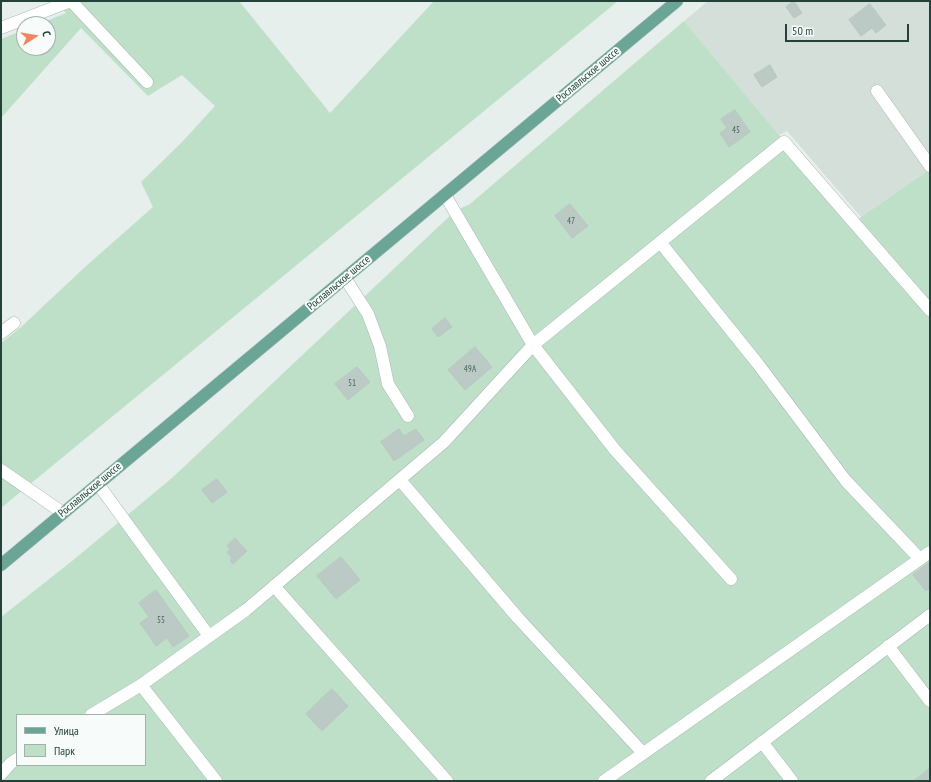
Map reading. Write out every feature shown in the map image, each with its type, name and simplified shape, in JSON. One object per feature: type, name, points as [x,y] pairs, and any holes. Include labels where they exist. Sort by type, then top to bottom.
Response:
[{"type":"main road","name":"Рославльское шоссе","points":[[1,564],[677,1]]},
{"type":"lane","points":[[1,28],[71,1],[147,82]]},
{"type":"lane","points":[[877,91],[930,166]]},
{"type":"lane","points":[[93,714],[141,685],[246,610],[444,442],[534,345],[784,142],[930,310]]},
{"type":"lane","points":[[445,195],[534,345],[615,450],[731,579]]},
{"type":"lane","points":[[660,242],[758,364],[846,482],[920,559]]},
{"type":"lane","points":[[345,278],[368,314],[380,346],[388,384],[408,416]]},
{"type":"lane","points":[[1,333],[14,324]]},
{"type":"lane","points":[[1,470],[63,512]]},
{"type":"lane","points":[[400,480],[518,618],[643,753]]},
{"type":"lane","points":[[98,484],[209,636]]},
{"type":"lane","points":[[604,781],[930,552]]},
{"type":"lane","points":[[274,586],[447,781]]},
{"type":"lane","points":[[711,781],[930,614]]},
{"type":"lane","points":[[888,646],[930,701]]},
{"type":"lane","points":[[141,685],[216,781]]},
{"type":"lane","points":[[762,742],[792,781]]},
{"type":"lane","points":[[1,774],[11,763],[16,760]]},
{"type":"shaded area","points":[[708,1],[930,1],[930,169],[861,217],[787,131],[779,135],[684,21]]},
{"type":"green space","points":[[54,1],[239,1],[330,113],[434,1],[618,1],[1,508],[1,343],[20,328],[85,267],[153,207],[141,182],[182,142],[215,106],[182,75],[148,96],[81,28],[1,118],[1,39],[16,33],[16,56],[56,56],[56,17],[66,13]]},
{"type":"green space","points":[[684,21],[779,135],[848,226],[930,169],[930,781],[1,781],[1,617],[72,561],[172,478],[455,211],[470,204]]},
{"type":"building","points":[[794,1],[802,13],[794,18],[786,7]]},
{"type":"building","points":[[870,4],[886,25],[876,33],[872,28],[861,36],[849,20]]},
{"type":"building","points":[[770,65],[777,77],[762,87],[754,75]]},
{"type":"building","points":[[735,110],[750,132],[729,147],[720,133],[727,128],[721,119]]},
{"type":"building","points":[[570,204],[588,226],[572,238],[555,216]]},
{"type":"building","points":[[445,318],[452,327],[438,337],[432,329]]},
{"type":"building","points":[[475,347],[492,367],[465,390],[448,370]]},
{"type":"building","points":[[357,367],[370,382],[348,400],[335,384]]},
{"type":"building","points":[[399,429],[404,436],[416,429],[424,440],[394,461],[381,442]]},
{"type":"building","points":[[217,479],[227,492],[212,503],[202,490]]},
{"type":"building","points":[[235,538],[247,551],[233,564],[230,561],[232,558],[227,552],[230,549],[227,546]]},
{"type":"building","points":[[341,557],[360,580],[336,599],[317,576]]},
{"type":"building","points":[[930,562],[930,588],[926,591],[913,575]]},
{"type":"building","points":[[156,590],[189,636],[173,647],[167,638],[156,646],[140,623],[149,617],[139,603]]},
{"type":"building","points":[[332,689],[348,706],[322,731],[306,714]]},
{"type":"building","points":[[930,768],[930,781],[914,781]]}]
